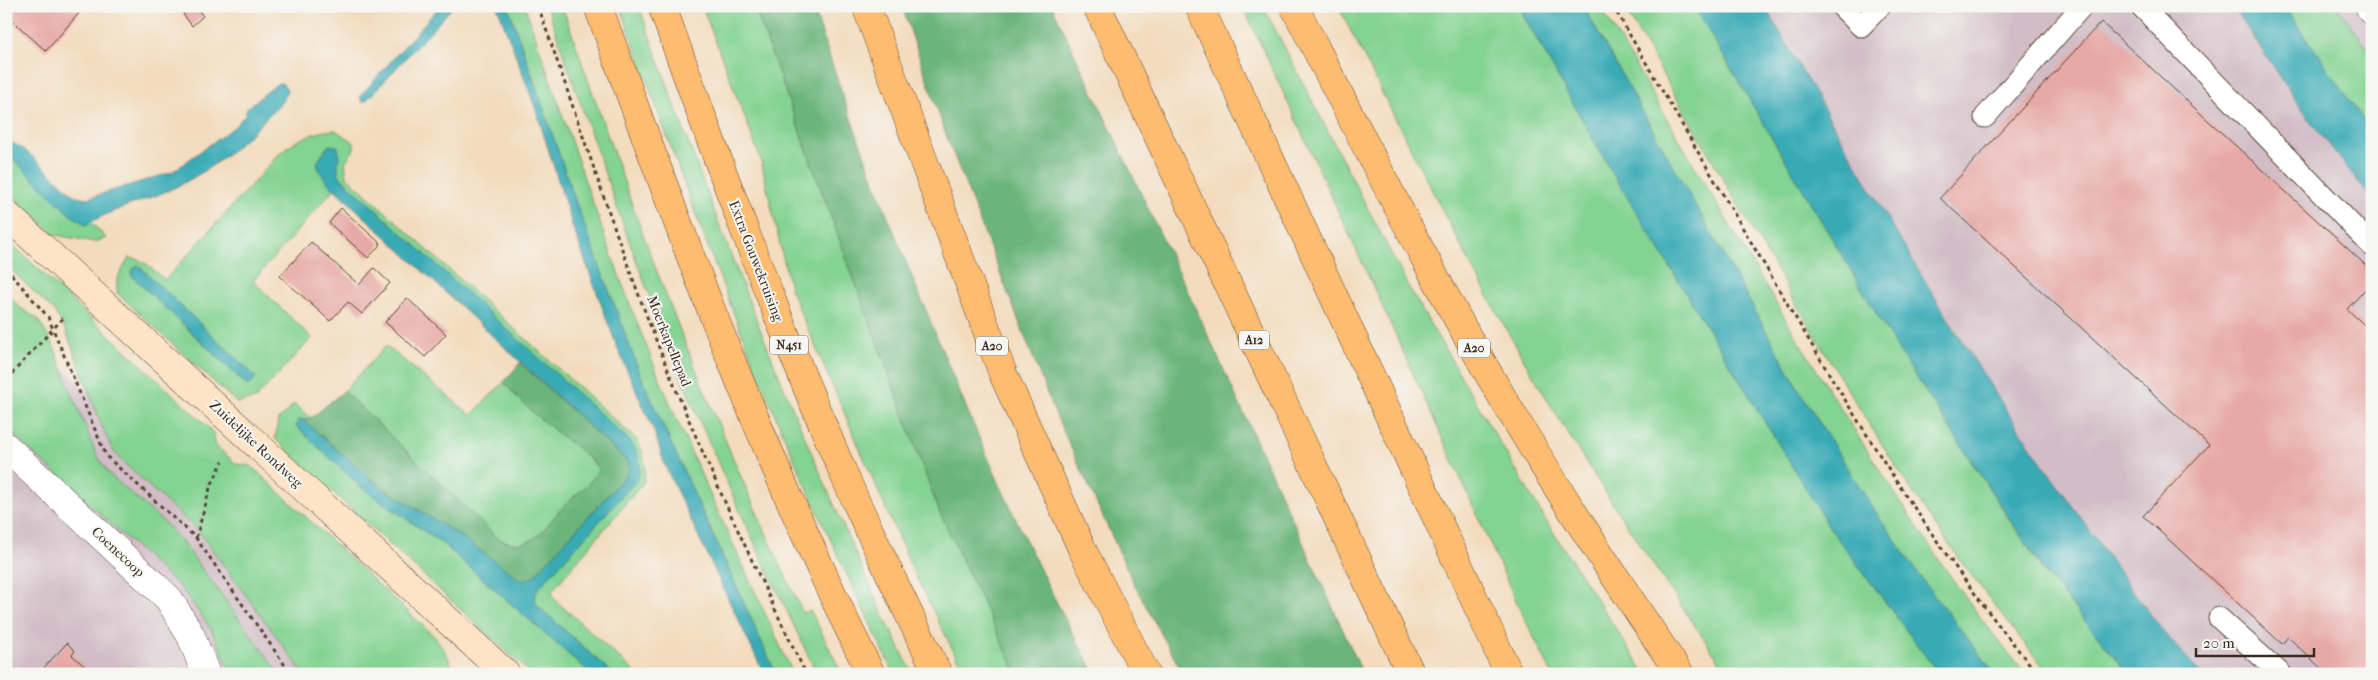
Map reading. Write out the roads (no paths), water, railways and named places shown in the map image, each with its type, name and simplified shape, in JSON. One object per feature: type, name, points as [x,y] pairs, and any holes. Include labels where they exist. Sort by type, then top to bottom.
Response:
[{"type":"main road","points":[[598,6],[656,167],[732,365],[786,495],[871,674]]},
{"type":"main road","name":"Extra Gouwekruising","points":[[662,6],[738,216],[788,343],[850,488],[938,674]]},
{"type":"main road","name":"A20","points":[[866,6],[1003,374],[1082,549],[1146,674]]},
{"type":"main road","name":"A12","points":[[1097,6],[1411,674]]},
{"type":"main road","points":[[1199,6],[1509,674]]},
{"type":"main road","name":"A20","points":[[1294,6],[1403,218],[1472,344],[1597,551],[1680,674]]},
{"type":"main road","name":"Zuidelijke Rondweg","points":[[6,214],[506,674]]},
{"type":"street","points":[[2368,6],[2372,11]]},
{"type":"street","name":"Coenecoop","points":[[6,447],[169,600],[191,636],[206,674]]},
{"type":"lane","points":[[1841,6],[1861,26],[1880,6]]},
{"type":"lane","points":[[1985,116],[2082,6]]},
{"type":"lane","points":[[2141,6],[2372,246]]},
{"type":"lane","points":[[2219,618],[2281,674]]},
{"type":"water","points":[[440,6],[454,6],[366,101],[362,102],[360,96]]},
{"type":"water","points":[[497,6],[508,6],[576,203],[642,379],[776,674],[764,674],[665,466],[654,431],[617,347],[573,228],[535,107]]},
{"type":"water","points":[[1518,6],[1583,6],[1801,393],[1869,502],[1924,582],[1995,674],[1939,674],[1830,528],[1613,174]]},
{"type":"water","points":[[1694,6],[1765,6],[1916,266],[1996,394],[2038,457],[2138,598],[2168,637],[2201,674],[2129,674],[2045,572],[1895,345]]},
{"type":"water","points":[[2232,6],[2284,6],[2372,132],[2372,199],[2312,123]]},
{"type":"water","points":[[278,83],[282,83],[287,89],[283,100],[246,138],[222,159],[181,184],[126,206],[86,225],[68,213],[6,152],[6,144],[9,141],[24,149],[75,196],[88,198],[172,172],[234,127],[245,115],[247,108]]},
{"type":"water","points":[[329,145],[337,146],[339,150],[338,173],[340,177],[631,442],[634,447],[640,467],[636,481],[537,590],[534,598],[537,605],[613,674],[591,674],[444,545],[361,487],[296,426],[298,420],[303,420],[378,485],[462,537],[522,581],[533,577],[628,473],[629,463],[329,184],[320,172],[317,163]]},
{"type":"water","points":[[138,265],[256,377],[248,386],[132,276],[131,271]]}]
